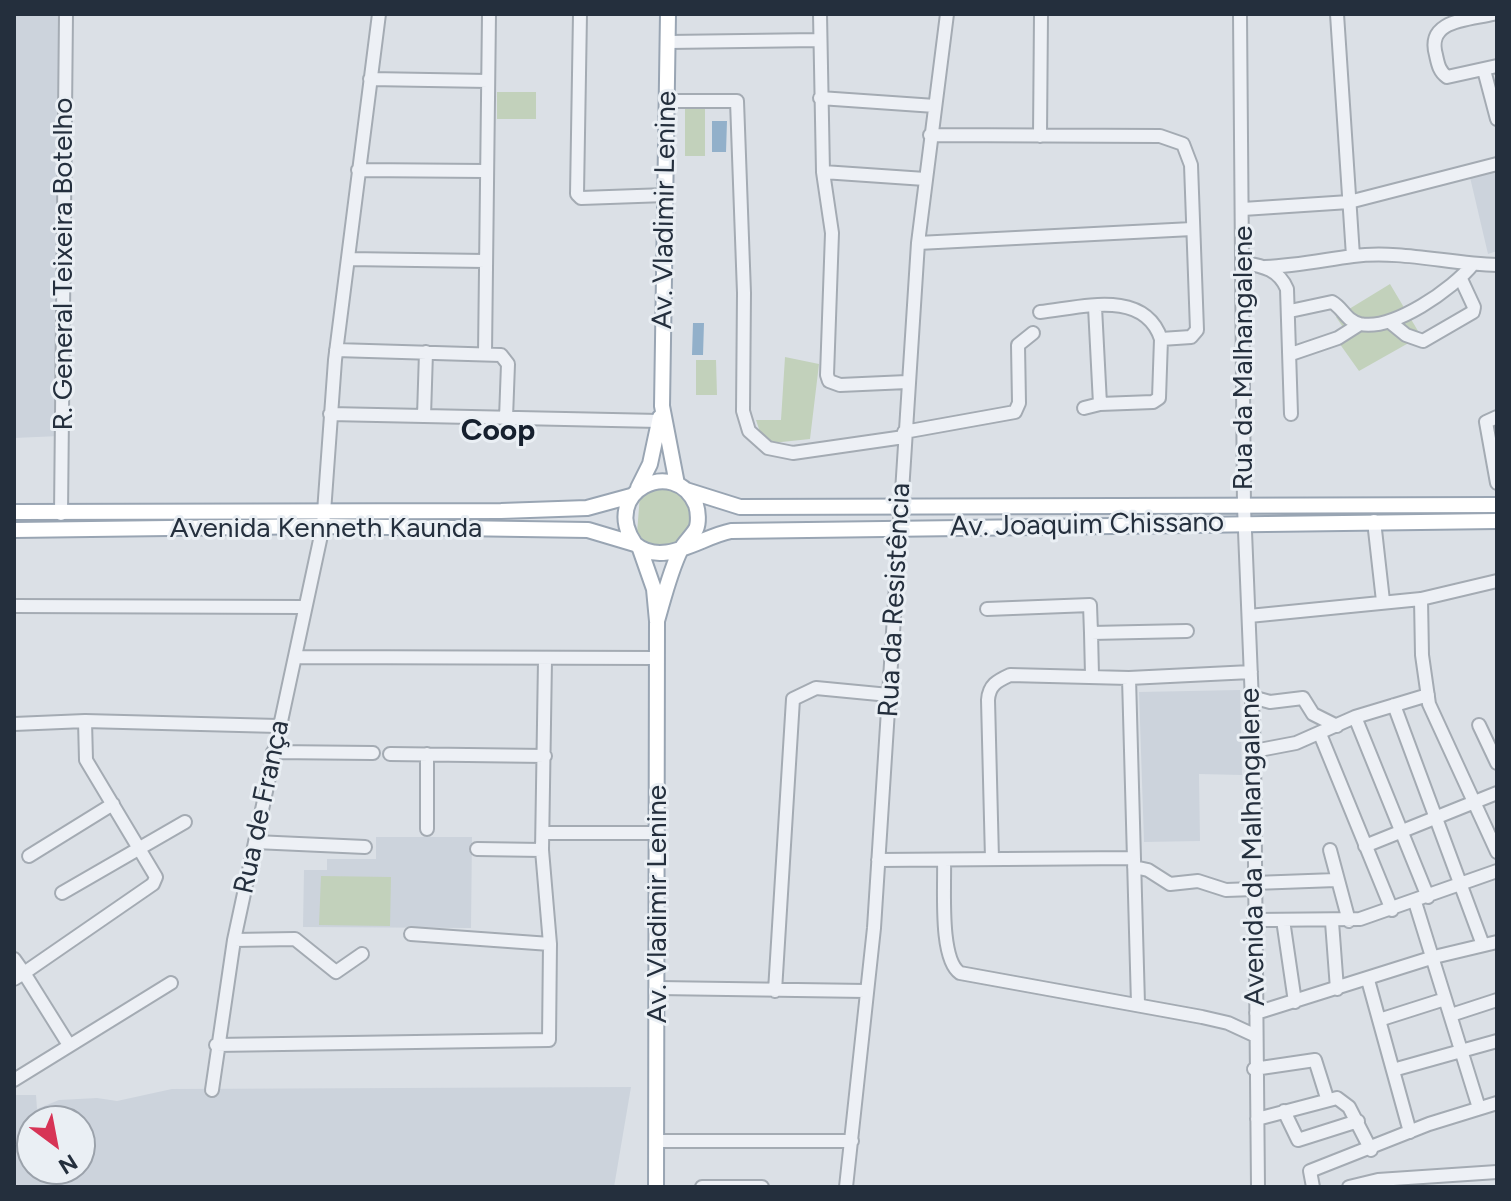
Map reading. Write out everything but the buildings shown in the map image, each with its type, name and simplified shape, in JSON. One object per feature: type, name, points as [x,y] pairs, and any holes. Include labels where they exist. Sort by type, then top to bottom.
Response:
[{"type":"main road","name":"Av. Vladimir Lenine","points":[[635,492],[650,464],[662,416],[668,14]]},
{"type":"main road","name":"Av. Vladimir Lenine","points":[[662,416],[681,487]]},
{"type":"main road","points":[[650,482],[681,487],[697,506],[698,527],[682,549],[660,555],[637,546],[624,521],[635,492],[650,482]]},
{"type":"main road","name":"Av. Joaquim Chissano","points":[[681,487],[734,507],[1497,505]]},
{"type":"main road","name":"Avenida Kenneth Kaunda","points":[[14,512],[587,508],[635,492]]},
{"type":"main road","name":"Av. Joaquim Chissano","points":[[682,549],[702,537],[731,531],[1497,521]]},
{"type":"main road","name":"Avenida Kenneth Kaunda","points":[[14,530],[323,526],[588,530],[637,546]]},
{"type":"main road","name":"Av. Vladimir Lenine","points":[[637,546],[654,589],[657,621],[656,1187]]},
{"type":"main road","name":"Av. Vladimir Lenine","points":[[657,621],[682,549]]},
{"type":"street","name":"R. General Teixeira Botelho","points":[[61,514],[66,14]]},
{"type":"street","name":"Rua de França","points":[[212,1090],[216,1045],[234,940],[303,607],[323,526],[336,350],[379,14]]},
{"type":"street","points":[[485,354],[489,14]]},
{"type":"street","points":[[580,14],[577,194],[581,198],[666,195]]},
{"type":"street","points":[[820,14],[823,172],[832,233],[827,375],[833,384],[840,385],[907,382]]},
{"type":"street","name":"Rua da Resistência","points":[[846,1187],[878,860],[918,243],[947,14]]},
{"type":"street","points":[[1040,136],[1041,14]]},
{"type":"street","name":"Rua da Malhangalene","points":[[1240,14],[1244,507]]},
{"type":"street","points":[[1337,14],[1353,256]]},
{"type":"street","points":[[1493,14],[1470,17],[1438,30],[1432,43],[1440,71],[1447,77],[1491,68],[1497,119]]},
{"type":"street","points":[[668,42],[819,40]]},
{"type":"street","points":[[370,79],[488,81]]},
{"type":"street","points":[[820,98],[935,106]]},
{"type":"street","points":[[667,101],[737,101],[744,293],[743,411],[749,431],[768,448],[793,453],[904,435],[1015,412],[1019,403],[1018,345],[1033,333]]},
{"type":"street","points":[[930,135],[1160,136],[1183,144],[1191,165],[1197,330],[1191,337],[1161,339]]},
{"type":"street","points":[[1243,207],[1349,202],[1497,164]]},
{"type":"street","points":[[358,170],[485,171]]},
{"type":"street","points":[[823,172],[925,179]]},
{"type":"street","points":[[918,243],[1192,229]]},
{"type":"street","points":[[1244,263],[1265,267],[1302,266],[1353,256],[1437,256],[1473,264],[1497,265]]},
{"type":"street","points":[[348,259],[485,261]]},
{"type":"street","points":[[1291,354],[1338,338],[1360,324],[1390,322],[1461,279],[1473,264]]},
{"type":"street","points":[[1265,267],[1282,277],[1290,311],[1291,414]]},
{"type":"street","points":[[1390,322],[1406,335],[1423,341],[1473,312],[1474,307],[1461,279]]},
{"type":"street","points":[[1290,311],[1332,302],[1345,317],[1360,324]]},
{"type":"street","points":[[1095,307],[1100,404]]},
{"type":"street","points":[[1040,312],[1095,307],[1135,308],[1151,320],[1161,339],[1159,398],[1153,402],[1100,404],[1084,408]]},
{"type":"street","points":[[336,350],[501,355],[508,364],[506,418]]},
{"type":"street","points":[[424,416],[426,352]]},
{"type":"street","points":[[330,414],[506,418],[662,416]]},
{"type":"street","points":[[1497,417],[1486,422],[1497,483]]},
{"type":"street","name":"Avenida da Malhangalene","points":[[1244,507],[1254,751],[1254,1069],[1258,1187]]},
{"type":"street","points":[[1374,521],[1383,601]]},
{"type":"street","points":[[1249,616],[1421,599],[1497,581]]},
{"type":"street","points":[[1421,599],[1422,655],[1428,695],[1439,730],[1497,852]]},
{"type":"street","points":[[987,609],[1090,605],[1092,675]]},
{"type":"street","points":[[14,606],[303,607]]},
{"type":"street","points":[[1091,633],[1187,631]]},
{"type":"street","points":[[295,657],[545,660],[657,652]]},
{"type":"street","points":[[216,1045],[549,1040],[550,944],[542,850],[545,833],[545,660]]},
{"type":"street","points":[[992,859],[989,690],[1010,675],[1129,678],[1251,672]]},
{"type":"street","points":[[1129,678],[1138,1004]]},
{"type":"street","points":[[775,991],[793,699],[816,688],[889,695]]},
{"type":"street","points":[[1254,751],[1296,743],[1355,717],[1428,695]]},
{"type":"street","points":[[1252,697],[1270,702],[1303,698],[1313,714],[1337,726]]},
{"type":"street","points":[[1394,705],[1463,883],[1483,945]]},
{"type":"street","points":[[1355,717],[1422,899],[1445,999],[1479,1108]]},
{"type":"street","points":[[14,724],[85,721],[278,726]]},
{"type":"street","points":[[19,976],[153,884],[155,874],[86,760],[85,721]]},
{"type":"street","points":[[1479,725],[1497,763]]},
{"type":"street","points":[[1320,734],[1392,910]]},
{"type":"street","points":[[273,752],[373,753]]},
{"type":"street","points":[[390,754],[545,756]]},
{"type":"street","points":[[427,754],[427,829]]},
{"type":"street","points":[[1365,846],[1497,793]]},
{"type":"street","points":[[29,856],[113,804]]},
{"type":"street","points":[[62,893],[185,822]]},
{"type":"street","points":[[545,833],[658,833]]},
{"type":"street","points":[[255,842],[365,847]]},
{"type":"street","points":[[477,849],[542,850]]},
{"type":"street","points":[[1330,850],[1349,921]]},
{"type":"street","points":[[878,860],[1134,862],[1170,884],[1198,881],[1226,890],[1336,880]]},
{"type":"street","points":[[944,861],[947,945],[953,968],[960,973],[1138,1004],[1228,1023],[1254,1035]]},
{"type":"street","points":[[1254,920],[1349,921],[1392,910],[1497,871]]},
{"type":"street","points":[[1283,920],[1295,1002]]},
{"type":"street","points":[[1332,922],[1337,989]]},
{"type":"street","points":[[411,934],[550,944]]},
{"type":"street","points":[[234,940],[295,939],[336,972],[362,954]]},
{"type":"street","points":[[1256,1013],[1434,957],[1497,942]]},
{"type":"street","points":[[14,959],[19,976],[69,1045]]},
{"type":"street","points":[[1368,980],[1410,1132]]},
{"type":"street","points":[[14,1080],[171,983]]},
{"type":"street","points":[[658,988],[866,991]]},
{"type":"street","points":[[1379,1020],[1445,999]]},
{"type":"street","points":[[1451,1015],[1497,1000]]},
{"type":"street","points":[[1393,1070],[1497,1041]]},
{"type":"street","points":[[1254,1069],[1315,1060],[1327,1098]]},
{"type":"street","points":[[1257,1119],[1327,1098],[1343,1101],[1358,1121],[1371,1150]]},
{"type":"street","points":[[1313,1187],[1310,1171],[1371,1150],[1410,1132],[1497,1103]]},
{"type":"street","points":[[1284,1111],[1298,1140],[1358,1121]]},
{"type":"street","points":[[657,1141],[852,1141]]},
{"type":"street","points":[[1349,1187],[1497,1172]]},
{"type":"street","points":[[702,1187],[762,1187]]},
{"type":"shaded area","points":[[14,14],[65,14],[60,436],[14,438]]},
{"type":"shaded area","points":[[1497,166],[1497,251],[1488,254],[1469,173]]},
{"type":"shaded area","points":[[1240,690],[1242,775],[1199,774],[1200,841],[1144,842],[1139,692]]},
{"type":"shaded area","points":[[376,837],[472,837],[471,928],[303,927],[304,870],[327,870],[327,859],[376,859]]},
{"type":"shaded area","points":[[631,1087],[614,1187],[14,1187],[14,1095],[36,1095],[37,1105],[16,1105],[16,1185],[96,1185],[96,1105],[47,1105],[59,1100],[97,1098],[117,1101],[172,1089]]},
{"type":"green space","points":[[497,92],[536,92],[536,119],[497,119]]},
{"type":"green space","points":[[685,106],[705,106],[705,156],[685,156]]},
{"type":"green space","points":[[1390,284],[1421,336],[1359,371],[1337,340],[1347,333],[1336,317]]},
{"type":"green space","points":[[785,357],[819,364],[810,439],[772,443],[762,438],[756,420],[781,420]]},
{"type":"green space","points":[[696,360],[716,360],[717,395],[696,395]]},
{"type":"green space","points":[[670,477],[691,503],[690,534],[678,553],[644,548],[637,533],[640,495]]},
{"type":"green space","points":[[321,876],[391,877],[390,926],[319,925]]},
{"type":"water","points":[[712,121],[727,121],[726,152],[712,152]]},
{"type":"water","points":[[693,323],[704,323],[703,355],[692,355]]},
{"type":"district","name":"Coop","points":[[498,431]]}]
